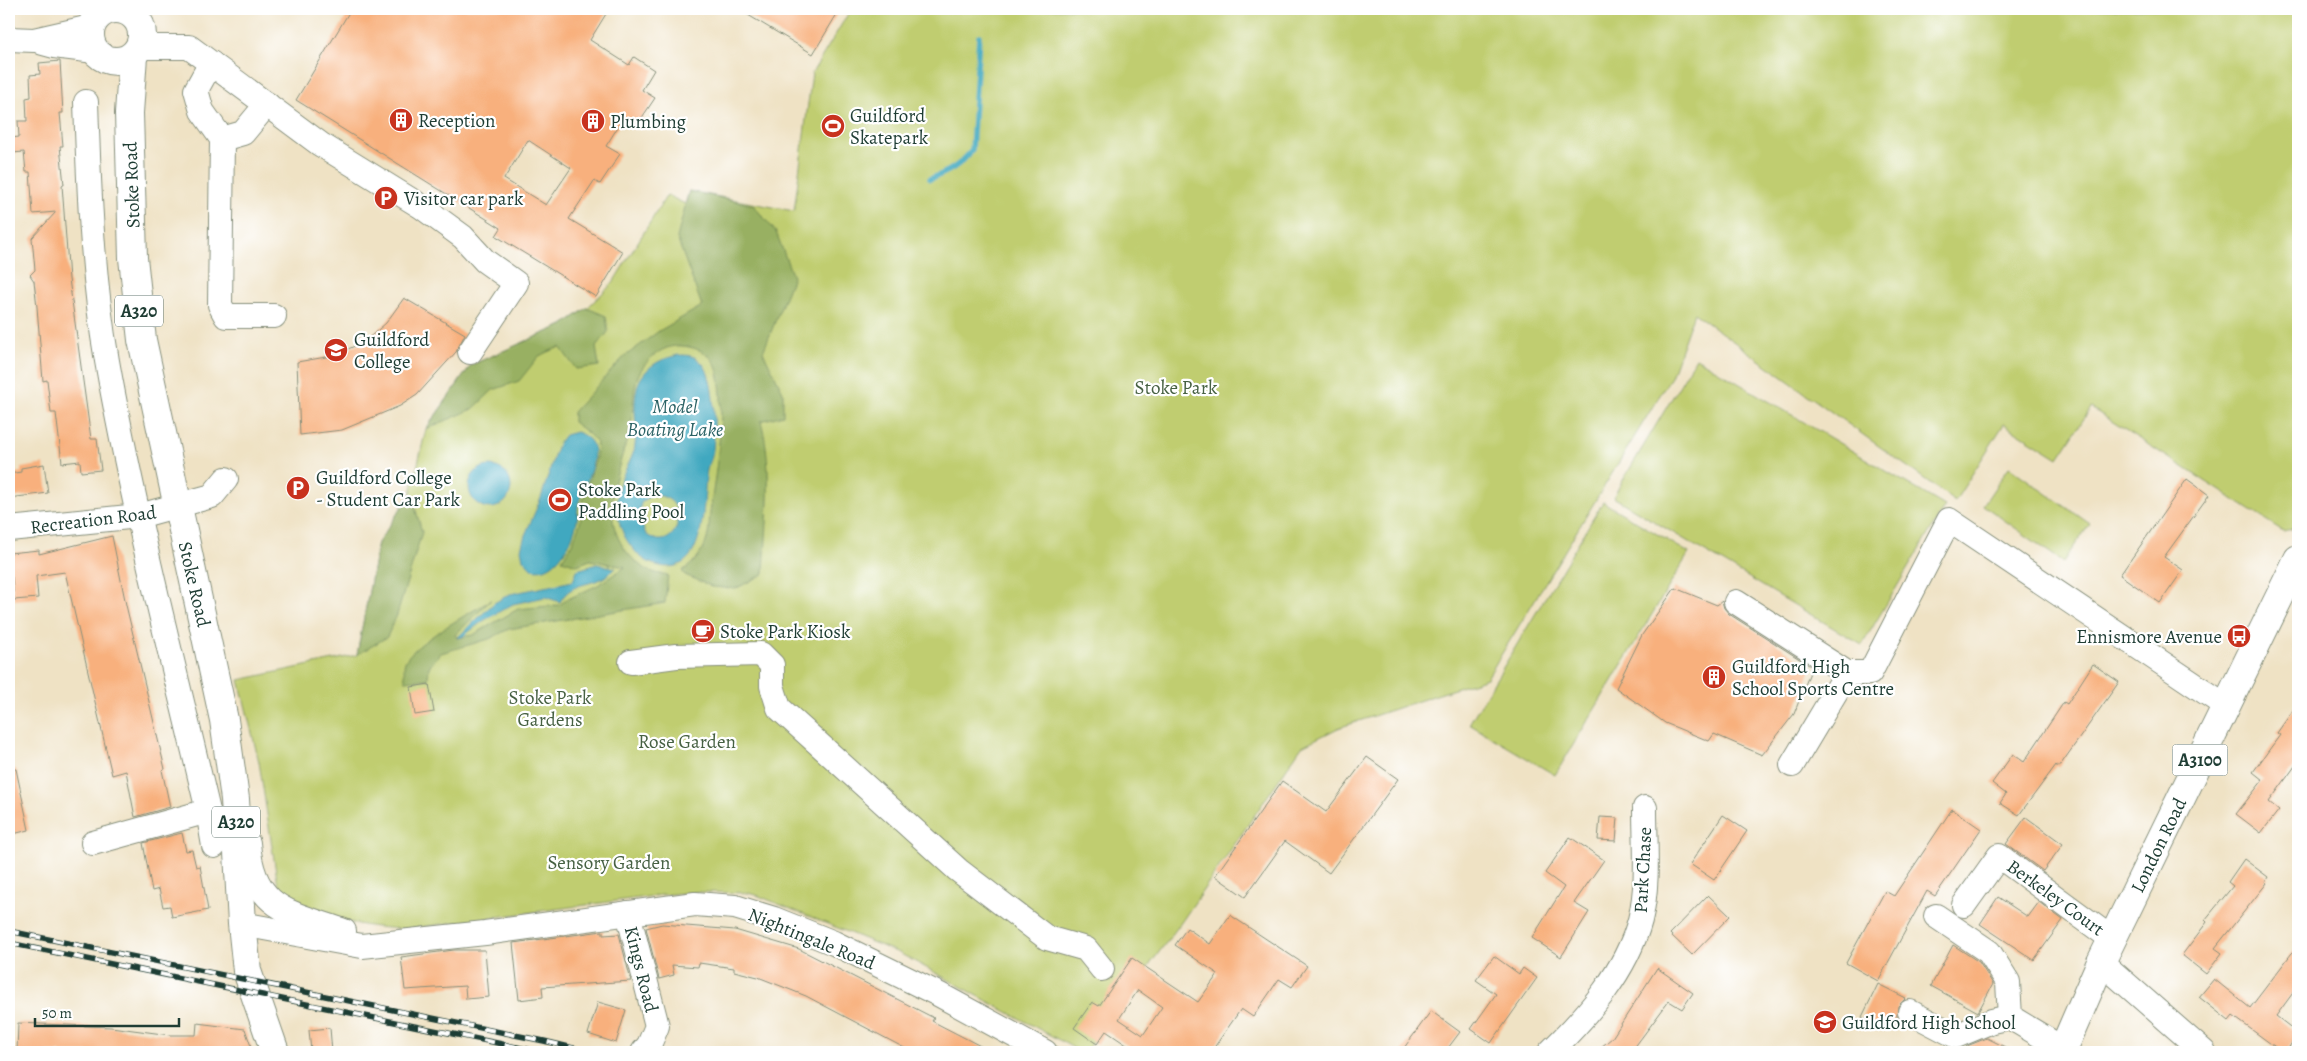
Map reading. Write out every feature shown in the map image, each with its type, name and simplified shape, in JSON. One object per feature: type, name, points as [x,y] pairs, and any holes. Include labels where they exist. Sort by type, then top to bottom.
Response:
[{"type":"main road","name":"Stoke Road","points":[[117,28],[128,113],[133,258],[142,340],[224,720],[235,799],[242,924],[247,971],[275,1052]]},
{"type":"main road","name":"London Road","points":[[2062,1050],[2106,950],[2298,559]]},
{"type":"street","points":[[9,39],[34,40],[54,46],[117,28],[146,47],[189,48],[320,144],[436,217],[463,237],[485,261],[516,284],[470,352]]},
{"type":"street","points":[[211,63],[196,90],[202,110],[222,139],[220,305],[226,316],[274,316]]},
{"type":"street","name":"Stoke Road","points":[[86,102],[90,227],[107,360],[139,516],[208,811],[214,846]]},
{"type":"street","points":[[222,139],[243,133],[267,104]]},
{"type":"street","name":"Recreation Road","points":[[9,529],[139,516],[212,496],[226,479]]},
{"type":"street","points":[[1736,602],[1847,673],[1870,673],[1949,520],[2226,706]]},
{"type":"street","points":[[631,662],[676,656],[761,654],[772,665],[772,686],[779,708],[958,870],[1047,938],[1086,949],[1102,969]]},
{"type":"street","points":[[1792,766],[1847,673]]},
{"type":"street","name":"Nightingale Road","points":[[224,720],[238,757],[245,794],[249,851],[253,875],[260,889],[277,907],[380,944]]},
{"type":"street","name":"Park Chase","points":[[1550,1052],[1598,1000],[1631,944],[1640,919],[1645,884],[1645,808]]},
{"type":"street","points":[[93,843],[208,811]]},
{"type":"street","name":"Berkeley Court","points":[[1964,905],[2000,856],[2106,950]]},
{"type":"street","name":"Nightingale Road","points":[[242,924],[362,946],[485,933],[695,904],[735,907],[756,913],[834,943],[940,995],[1045,1052]]},
{"type":"street","name":"Kings Road","points":[[628,913],[656,1026],[649,1045],[643,1052]]},
{"type":"street","points":[[1936,916],[1989,952],[2008,982],[2010,1018]]},
{"type":"street","points":[[2106,950],[2204,1052]]},
{"type":"street","points":[[1910,1012],[1956,1036],[1992,1021],[2010,1018],[2062,1050]]},
{"type":"green space","name":"Stoke Park","points":[[851,9],[2298,9],[2298,517],[2292,529],[2283,531],[2091,408],[2058,458],[2004,424],[1955,501],[1694,313],[1671,377],[1487,678],[1338,728],[1302,746],[1180,924],[1085,1052],[1081,1052],[899,953],[748,893],[697,892],[661,895],[406,929],[356,924],[339,920],[307,909],[292,901],[279,892],[259,762],[239,680],[357,655],[378,543],[411,493],[426,429],[471,365],[563,325],[587,308],[612,284],[667,195],[685,204],[689,191],[794,211],[812,73]]},
{"type":"green space","points":[[689,191],[753,205],[776,232],[793,277],[763,352],[783,392],[783,415],[761,421],[765,440],[768,477],[764,574],[735,589],[713,587],[685,575],[682,571],[699,555],[704,547],[709,529],[720,430],[720,387],[718,371],[709,356],[690,347],[675,346],[668,348],[650,359],[638,376],[631,425],[616,476],[612,510],[614,527],[621,543],[632,558],[648,570],[668,575],[665,603],[509,629],[489,639],[441,653],[429,667],[428,679],[405,681],[404,664],[410,654],[431,637],[491,600],[455,635],[457,638],[473,635],[518,609],[559,605],[598,585],[625,567],[590,560],[577,565],[562,560],[572,544],[580,523],[582,503],[596,457],[597,443],[589,434],[573,422],[573,412],[624,357],[659,331],[702,306],[677,238]]},
{"type":"green space","points":[[587,308],[606,316],[608,332],[596,347],[599,366],[576,369],[560,347],[539,356],[519,381],[493,390],[473,409],[426,429],[471,365],[563,325]]},
{"type":"green space","points":[[1696,358],[1945,506],[1862,645],[1613,497]]},
{"type":"green space","points":[[2009,467],[2090,524],[2063,562],[1983,505]]},
{"type":"green space","points":[[411,493],[422,532],[397,615],[387,637],[357,655],[378,543]]},
{"type":"green space","points":[[1603,502],[1689,553],[1555,775],[1469,724]]},
{"type":"water","name":"Model Boating Lake","points":[[678,355],[694,357],[707,370],[714,407],[713,447],[707,470],[700,532],[695,547],[687,559],[676,566],[660,566],[650,563],[641,557],[628,542],[618,519],[617,493],[634,449],[636,437],[635,402],[641,378],[653,365]],"holes":[[[651,495],[665,497],[674,504],[678,514],[677,524],[673,533],[666,539],[657,540],[646,534],[638,517],[641,503]]]},
{"type":"water","name":"Stoke Park Paddling Pool","points":[[576,432],[584,435],[590,441],[594,452],[592,467],[578,504],[575,529],[567,547],[556,562],[541,570],[532,569],[523,559],[521,549],[525,535],[541,498],[558,444],[565,435]]},
{"type":"water","points":[[490,466],[505,472],[511,487],[505,502],[490,508],[475,502],[469,487],[475,472]]},
{"type":"water","points":[[597,564],[616,568],[597,581],[569,591],[560,602],[545,597],[513,604],[483,621],[462,637],[457,638],[494,603],[510,594],[573,581],[577,570]]},
{"type":"building","points":[[351,9],[609,9],[590,40],[629,65],[634,57],[654,70],[642,90],[655,98],[637,125],[624,117],[606,146],[620,154],[600,184],[594,181],[569,219],[623,252],[596,297],[496,236],[501,228],[296,100]],"holes":[[[528,140],[571,168],[546,205],[504,179]]]},
{"type":"building","points":[[738,9],[840,9],[813,54]]},
{"type":"building","points":[[60,61],[63,113],[60,113],[63,146],[60,146],[69,279],[91,439],[97,439],[101,470],[81,472],[80,461],[62,463],[56,413],[51,413],[47,380],[43,381],[34,281],[30,275],[35,270],[32,238],[56,212],[33,214],[30,172],[26,172],[24,152],[12,153],[11,138],[19,137],[18,121],[27,121],[26,98],[31,97],[30,75],[40,74],[39,63]]},
{"type":"building","points":[[404,298],[465,334],[456,352],[417,395],[400,406],[342,430],[300,435],[297,362],[332,356],[364,342],[386,323]]},
{"type":"building","points":[[44,464],[48,493],[9,498],[9,474],[21,472],[21,468]]},
{"type":"building","points":[[2187,479],[2209,495],[2164,557],[2183,570],[2160,603],[2120,575]]},
{"type":"building","points":[[112,536],[126,605],[165,769],[162,770],[170,807],[135,817],[126,771],[112,775],[65,572],[36,576],[38,598],[14,600],[12,577],[9,577],[9,553],[39,550],[39,554]]},
{"type":"building","name":"Guildford High School Sports Centre","points":[[1675,588],[1717,605],[1722,601],[1724,608],[1729,614],[1812,667],[1794,714],[1762,755],[1714,734],[1709,741],[1665,723],[1616,688],[1642,635]]},
{"type":"building","points":[[2093,664],[2119,682],[2059,767],[2056,765],[2019,815],[2000,803],[2006,794],[1992,783],[2013,754],[2024,762],[2064,702],[2067,704]]},
{"type":"building","points":[[429,684],[434,712],[415,715],[411,687]]},
{"type":"building","points":[[2298,703],[2298,762],[2269,802],[2279,810],[2261,833],[2236,814],[2263,780],[2253,772],[2280,735],[2277,733]]},
{"type":"building","points":[[1367,757],[1398,779],[1329,873],[1285,841],[1245,897],[1215,876],[1282,781],[1326,812]]},
{"type":"building","points":[[16,769],[29,830],[9,835],[9,770]]},
{"type":"building","points":[[1952,809],[1981,829],[1935,896],[1927,891],[1878,981],[1846,963],[1885,891],[1894,896]]},
{"type":"building","points":[[1723,815],[1747,831],[1714,880],[1690,864]]},
{"type":"building","points":[[1600,817],[1618,818],[1616,841],[1598,840]]},
{"type":"building","points":[[2026,817],[2063,844],[2043,871],[2006,844]]},
{"type":"building","points":[[182,833],[186,851],[192,850],[196,867],[200,866],[208,910],[172,917],[170,906],[163,907],[159,889],[152,891],[143,843]]},
{"type":"building","points":[[1570,837],[1604,860],[1574,903],[1589,912],[1561,957],[1532,938],[1564,887],[1545,873]]},
{"type":"building","points":[[2244,859],[2268,877],[2265,882],[2267,883],[2215,948],[2222,953],[2206,974],[2182,955],[2207,922],[2205,920],[2233,886],[2228,882]]},
{"type":"building","points":[[1708,895],[1730,916],[1692,955],[1670,934]]},
{"type":"building","points":[[1998,897],[2028,917],[2039,902],[2063,920],[2034,960],[1980,924]]},
{"type":"building","points":[[1230,915],[1307,966],[1292,987],[1279,979],[1253,1017],[1241,1009],[1211,1052],[1132,1052],[1134,1050],[1106,1031],[1097,1044],[1074,1028],[1092,1002],[1099,1006],[1132,958],[1198,1002],[1218,974],[1175,945],[1187,928],[1210,944]],"holes":[[[1138,990],[1162,1007],[1143,1035],[1119,1019]]]},
{"type":"building","points":[[662,924],[735,930],[799,949],[934,1018],[932,1021],[992,1052],[912,1052],[806,996],[758,977],[734,971],[734,968],[699,963],[698,967],[672,965],[674,975],[659,979],[646,928]]},
{"type":"building","points":[[603,931],[603,935],[619,934],[631,981],[542,987],[543,997],[519,1000],[513,943]]},
{"type":"building","points":[[1953,945],[1979,962],[1993,984],[1978,1012],[1931,986]]},
{"type":"building","points":[[2298,945],[2298,986],[2276,1016],[2298,1033],[2286,1052],[2282,1052],[2233,1016],[2229,1021],[2199,997],[2214,979],[2250,1008]]},
{"type":"building","points":[[454,950],[485,950],[489,997],[466,999],[465,986],[405,990],[401,957]]},
{"type":"building","points":[[1494,956],[1519,974],[1523,968],[1537,978],[1491,1043],[1471,1029],[1496,994],[1476,980]]},
{"type":"building","points":[[1657,968],[1693,993],[1682,1009],[1669,1001],[1631,1052],[1595,1052],[1612,1038]]},
{"type":"building","points":[[1878,984],[1906,998],[1898,1006],[1897,1016],[1890,1031],[1862,1017]]},
{"type":"building","points":[[598,1002],[626,1010],[616,1043],[588,1034]]},
{"type":"building","points":[[1431,1011],[1460,1032],[1445,1052],[1401,1052]]},
{"type":"building","points":[[18,1023],[111,1027],[170,1035],[196,1035],[197,1023],[245,1029],[253,1052],[17,1052]]},
{"type":"building","points":[[330,1028],[332,1052],[311,1052],[309,1030]]},
{"type":"building","points":[[1987,1038],[2015,1052],[1964,1052],[1967,1046]]},
{"type":"waterway","points":[[930,179],[953,168],[972,150],[979,36]]},
{"type":"railway","points":[[9,931],[590,1052]]},
{"type":"railway","points":[[9,943],[541,1052]]},
{"type":"place","name":"Reception","points":[[401,120]]},
{"type":"place","name":"Plumbing","points":[[593,121]]},
{"type":"place","name":"Guildford Skatepark","points":[[833,126]]},
{"type":"place","name":"Visitor car park","points":[[386,198]]},
{"type":"place","name":"Guildford College","points":[[336,350]]},
{"type":"place","name":"Guildford College - Student Car Park","points":[[298,488]]},
{"type":"place","name":"Stoke Park Paddling Pool","points":[[560,500]]},
{"type":"place","name":"Stoke Park Kiosk","points":[[703,631]]},
{"type":"place","name":"Ennismore Avenue","points":[[2239,636]]},
{"type":"place","name":"Guildford High School Sports Centre","points":[[1714,677]]},
{"type":"place","name":"Guildford High School","points":[[1825,1022]]},
{"type":"park label","name":"Stoke Park Gardens","points":[[550,708]]},
{"type":"park label","name":"Rose Garden","points":[[687,741]]},
{"type":"park label","name":"Sensory Garden","points":[[609,862]]}]
